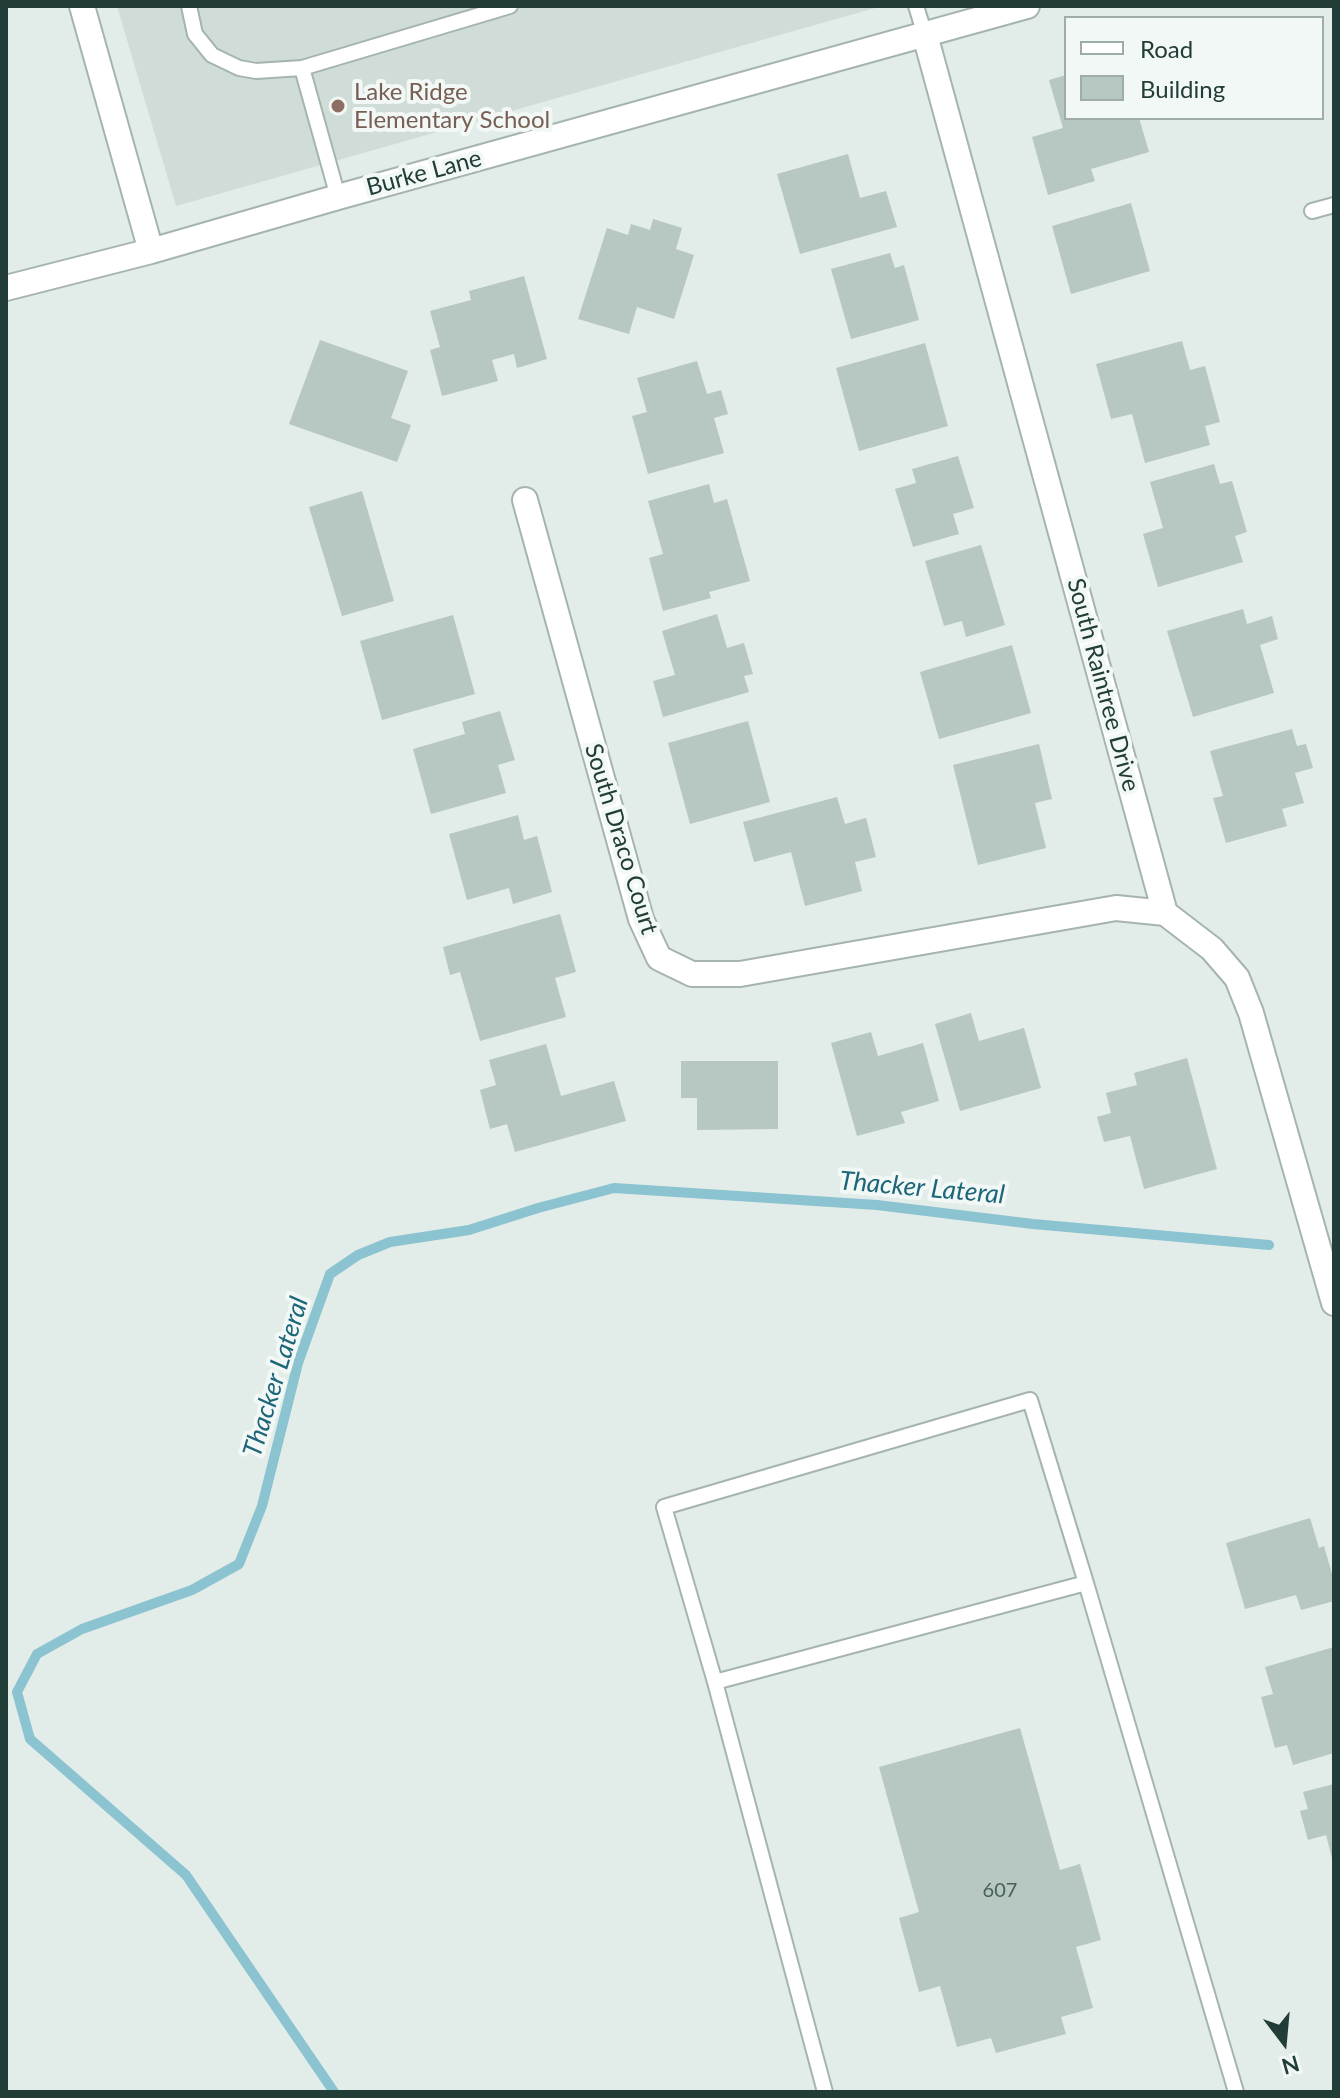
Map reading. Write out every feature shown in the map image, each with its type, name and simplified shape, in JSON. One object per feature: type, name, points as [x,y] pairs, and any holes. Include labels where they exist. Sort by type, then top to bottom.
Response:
[{"type":"street","points":[[82,6],[151,251]]},
{"type":"street","name":"Burke Lane","points":[[6,288],[151,251],[1027,6]]},
{"type":"street","name":"South Raintree Drive","points":[[925,35],[1165,913]]},
{"type":"street","name":"South Draco Court","points":[[525,500],[641,919],[659,958],[692,974],[740,974],[1116,908],[1165,913]]},
{"type":"street","points":[[1165,913],[1212,949],[1237,978],[1251,1013],[1334,1303]]},
{"type":"lane","points":[[189,6],[195,34],[212,55],[239,68],[256,71],[302,68],[510,6]]},
{"type":"lane","points":[[916,6],[925,35]]},
{"type":"lane","points":[[302,68],[338,197]]},
{"type":"lane","points":[[1312,211],[1334,205]]},
{"type":"lane","points":[[825,2092],[715,1682],[664,1507],[1030,1400],[1236,2092]]},
{"type":"lane","points":[[715,1682],[1086,1583]]},
{"type":"shaded area","name":"Lake Ridge Elementary School","points":[[117,6],[882,6],[176,206]]},
{"type":"building","points":[[1064,76],[1064,120],[1140,120],[1149,152],[1091,169],[1095,181],[1048,195],[1032,137],[1063,128],[1049,80]]},
{"type":"building","points":[[848,154],[860,198],[886,191],[897,227],[800,254],[777,174]]},
{"type":"building","points":[[1131,203],[1150,271],[1071,294],[1052,226]]},
{"type":"building","points":[[653,219],[682,228],[676,249],[694,255],[674,319],[637,307],[629,334],[578,319],[607,228],[628,235],[631,224],[650,230]]},
{"type":"building","points":[[890,253],[895,268],[904,265],[919,320],[851,339],[831,269]]},
{"type":"building","points":[[524,276],[547,359],[517,368],[514,354],[492,360],[498,381],[442,396],[430,350],[440,347],[430,311],[471,300],[469,291]]},
{"type":"building","points":[[320,340],[408,371],[391,418],[411,425],[397,462],[289,424]]},
{"type":"building","points":[[1182,341],[1190,370],[1205,366],[1220,422],[1205,426],[1210,445],[1145,463],[1132,414],[1111,419],[1096,364]]},
{"type":"building","points":[[925,343],[948,426],[859,451],[836,368]]},
{"type":"building","points":[[697,361],[707,394],[721,390],[728,414],[714,418],[724,453],[648,474],[632,416],[647,412],[637,378]]},
{"type":"building","points":[[958,456],[974,508],[953,514],[959,534],[913,547],[895,489],[916,483],[912,469]]},
{"type":"building","points":[[1214,464],[1220,484],[1232,481],[1247,532],[1235,536],[1243,562],[1158,587],[1143,534],[1163,528],[1150,482]]},
{"type":"building","points":[[709,484],[714,503],[727,499],[750,581],[709,592],[711,598],[663,611],[649,558],[663,554],[648,501]]},
{"type":"building","points":[[362,491],[394,601],[342,616],[309,507]]},
{"type":"building","points":[[981,545],[1005,625],[966,637],[962,621],[944,626],[925,561]]},
{"type":"building","points":[[1243,609],[1247,624],[1272,616],[1278,639],[1260,645],[1274,693],[1193,717],[1167,631]]},
{"type":"building","points":[[717,614],[727,648],[744,643],[753,674],[744,676],[749,692],[663,717],[653,681],[675,675],[662,631]]},
{"type":"building","points":[[453,615],[475,694],[382,720],[360,641]]},
{"type":"building","points":[[1012,645],[1031,713],[939,739],[920,672]]},
{"type":"building","points":[[500,711],[515,760],[498,765],[506,793],[431,814],[413,749],[465,734],[462,722]]},
{"type":"building","points":[[748,721],[770,802],[690,824],[668,743]]},
{"type":"building","points":[[1292,729],[1297,746],[1306,744],[1313,768],[1295,773],[1304,803],[1282,809],[1287,826],[1226,843],[1213,798],[1223,796],[1210,751]]},
{"type":"building","points":[[1039,744],[1052,799],[1035,803],[1046,848],[978,865],[953,765]]},
{"type":"building","points":[[837,797],[845,824],[866,818],[876,857],[855,862],[862,891],[805,906],[791,852],[754,862],[743,822]]},
{"type":"building","points":[[518,815],[524,840],[537,836],[552,892],[513,904],[509,888],[467,900],[449,834]]},
{"type":"building","points":[[560,914],[576,972],[555,978],[566,1017],[480,1041],[460,972],[450,975],[443,947]]},
{"type":"building","points":[[971,1013],[979,1041],[1024,1028],[1041,1088],[960,1111],[935,1024]]},
{"type":"building","points":[[871,1032],[878,1056],[923,1043],[939,1101],[901,1112],[905,1123],[857,1136],[831,1043]]},
{"type":"building","points":[[546,1044],[561,1096],[614,1081],[626,1121],[515,1152],[507,1124],[490,1129],[480,1090],[496,1085],[489,1060]]},
{"type":"building","points":[[1187,1058],[1217,1169],[1144,1189],[1130,1136],[1104,1142],[1097,1117],[1111,1113],[1106,1093],[1137,1085],[1134,1073]]},
{"type":"building","points":[[681,1061],[778,1061],[778,1129],[697,1130],[697,1098],[681,1098]]},
{"type":"building","points":[[1310,1518],[1319,1548],[1324,1546],[1334,1581],[1334,1601],[1301,1610],[1296,1595],[1245,1609],[1226,1543]]},
{"type":"building","points":[[1334,1647],[1334,1753],[1293,1765],[1287,1745],[1275,1748],[1261,1697],[1273,1694],[1265,1667]]},
{"type":"building","points":[[1020,1728],[1060,1870],[1080,1864],[1101,1940],[1076,1947],[1093,2008],[1061,2017],[1066,2034],[996,2053],[991,2038],[957,2047],[940,1986],[919,1992],[899,1918],[919,1912],[879,1767]]},
{"type":"building","points":[[1334,1784],[1333,1862],[1326,1835],[1308,1840],[1300,1811],[1308,1809],[1303,1792]]},
{"type":"waterway","name":"Thacker Lateral","points":[[334,2092],[186,1875],[30,1739],[17,1692],[37,1654],[82,1629],[192,1590],[239,1564],[262,1506],[298,1363],[330,1274],[358,1255],[390,1242],[469,1230],[614,1188],[877,1205],[1033,1224],[1269,1245]]},
{"type":"place","name":"Lake Ridge Elementary School","points":[[338,106]]}]
